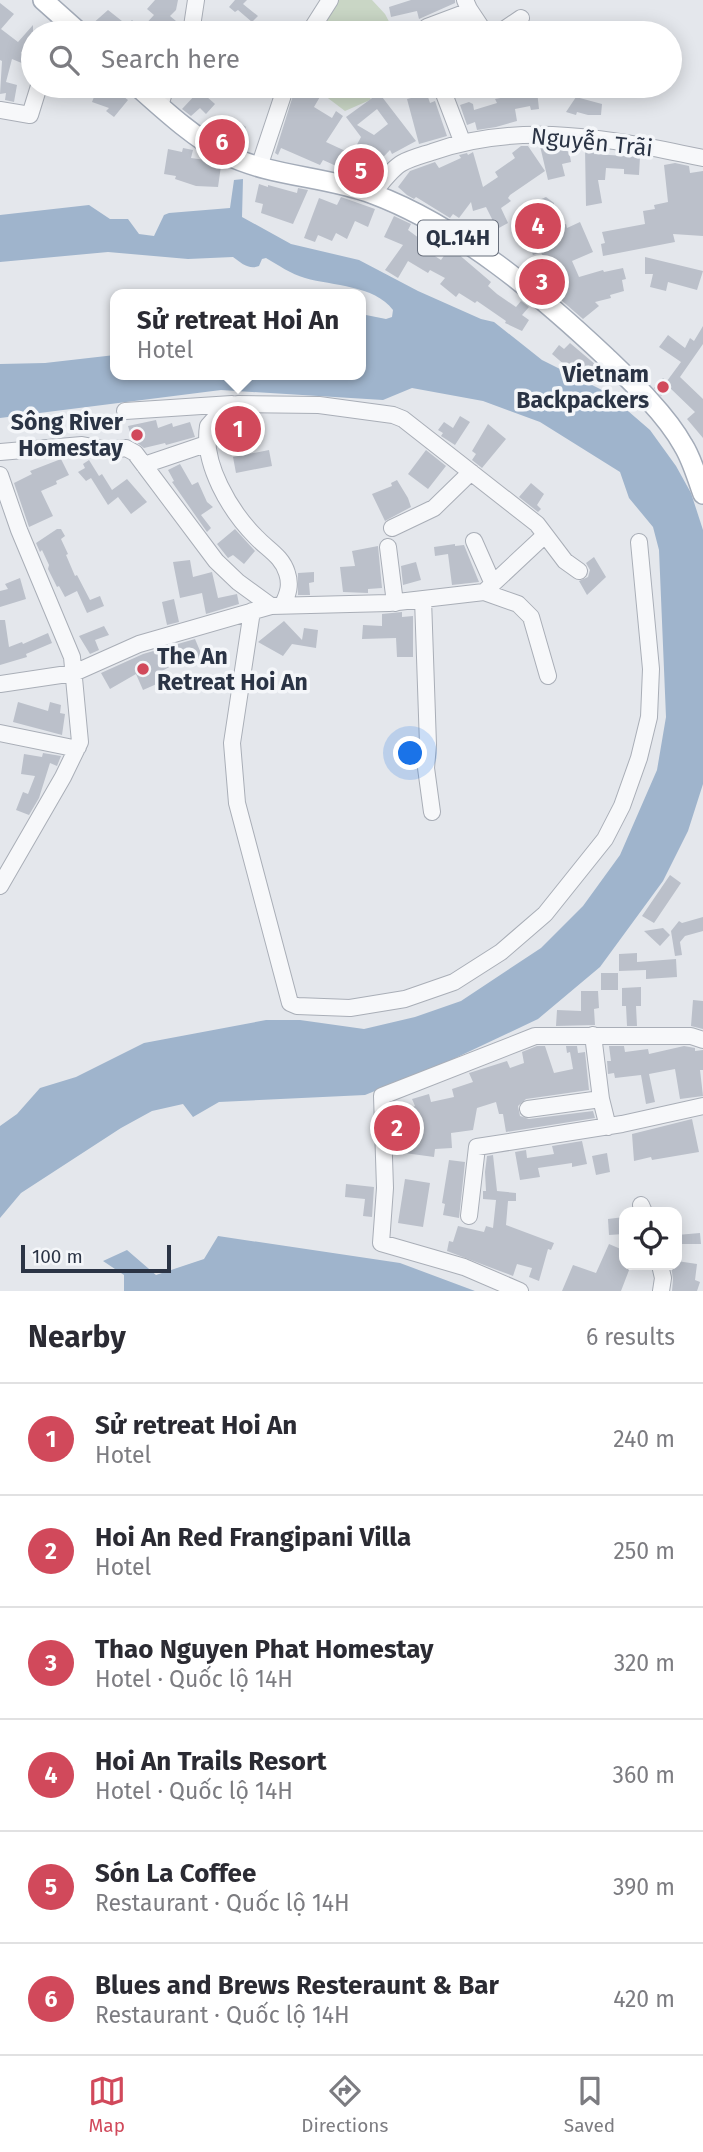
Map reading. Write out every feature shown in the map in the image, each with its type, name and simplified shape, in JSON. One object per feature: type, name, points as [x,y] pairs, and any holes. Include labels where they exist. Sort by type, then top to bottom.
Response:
[{"type":"main road","name":"QL.14H","points":[[151,98],[225,154],[259,166],[372,194],[439,225],[538,296],[641,390],[683,444],[703,494]]},
{"type":"street","points":[[193,21],[196,0]]},
{"type":"street","points":[[317,21],[330,0]]},
{"type":"street","points":[[446,21],[467,12],[467,4]]},
{"type":"street","points":[[467,4],[478,21]]},
{"type":"street","points":[[516,21],[520,18]]},
{"type":"street","points":[[0,110],[30,115],[35,98]]},
{"type":"street","points":[[160,107],[163,98]]},
{"type":"street","points":[[259,166],[282,98]]},
{"type":"street","points":[[446,98],[462,141]]},
{"type":"street","name":"Nguyễn Trãi","points":[[372,194],[400,163],[462,141],[520,133],[549,133],[653,147],[703,158]]},
{"type":"street","points":[[238,404],[216,417],[208,426],[206,444],[225,496],[255,537],[280,559],[284,566],[289,584],[288,593],[277,605]]},
{"type":"street","points":[[125,411],[238,404],[319,405],[393,415],[415,428],[537,524],[565,561],[579,571]]},
{"type":"street","points":[[144,466],[206,444]]},
{"type":"street","points":[[0,453],[82,445],[108,450],[126,449],[135,453],[216,561],[238,582],[277,605]]},
{"type":"street","points":[[392,528],[434,508],[471,472]]},
{"type":"street","points":[[0,475],[19,530],[72,657],[80,742],[0,886]]},
{"type":"street","points":[[0,684],[74,673],[139,644],[277,605],[395,603],[488,588],[545,536]]},
{"type":"street","points":[[474,541],[488,588],[518,604],[531,617],[548,676]]},
{"type":"street","points":[[252,611],[232,743],[237,803],[290,1003],[297,1006],[350,1008],[405,999],[454,982],[501,951],[545,914],[605,839],[622,806],[639,758],[649,716],[650,669],[639,542]]},
{"type":"street","points":[[388,547],[395,603]]},
{"type":"street","points":[[423,599],[428,745],[426,768],[432,813]]},
{"type":"street","points":[[0,733],[78,747]]},
{"type":"street","points":[[520,1291],[464,1267],[381,1243],[385,1188],[382,1096],[523,1040],[544,1035],[691,1036],[703,1040]]},
{"type":"street","points":[[593,1035],[601,1099],[608,1127]]},
{"type":"street","points":[[528,1109],[601,1099]]},
{"type":"street","points":[[468,1216],[477,1147],[608,1127],[703,1106]]},
{"type":"street","points":[[661,1270],[662,1291]]},
{"type":"green space","points":[[326,0],[372,0],[389,21],[316,21]]},
{"type":"green space","points":[[328,98],[371,98],[370,100],[345,111]]},
{"type":"water","points":[[243,179],[242,217],[291,244],[359,260],[418,291],[481,319],[494,322],[542,360],[606,392],[650,430],[676,466],[691,493],[703,530],[703,784],[688,831],[663,881],[600,967],[538,1019],[449,1061],[365,1095],[219,1102],[193,1117],[183,1104],[152,1111],[21,1193],[0,1218],[0,1126],[17,1114],[40,1088],[76,1077],[144,1043],[266,1020],[300,1020],[364,1029],[415,1017],[461,1001],[541,948],[583,906],[620,855],[657,770],[666,717],[659,550],[653,527],[629,498],[620,472],[540,422],[483,401],[412,388],[383,400],[221,390],[0,418],[0,364],[45,363],[110,356],[110,380],[366,380],[366,315],[386,319],[392,317],[393,310],[385,302],[366,292],[366,289],[316,281],[300,276],[266,258],[262,259],[259,266],[252,267],[233,257],[188,259],[108,252],[0,262],[0,215],[89,205],[110,219],[128,219],[139,234],[154,236],[164,215],[169,213],[230,208],[234,180]]},
{"type":"water","points":[[218,1236],[400,1263],[475,1291],[124,1291],[124,1275],[103,1261],[127,1250],[156,1275],[204,1259]]},
{"type":"building","points":[[155,0],[178,0],[176,10],[170,16],[176,21],[148,21],[154,15],[147,9]]},
{"type":"building","points":[[235,0],[247,0],[243,4],[258,16],[251,21],[238,10],[235,12],[229,7]]},
{"type":"building","points":[[411,0],[455,0],[455,3],[419,19],[417,11],[391,17],[389,7]]},
{"type":"building","points":[[0,3],[14,14],[1,29],[18,42],[21,39],[21,63],[12,59],[6,82],[17,85],[14,102],[5,100],[6,93],[0,94]]},
{"type":"building","points":[[108,10],[122,21],[96,21]]},
{"type":"building","points":[[94,98],[128,100],[114,117],[106,111],[109,108],[92,102]]},
{"type":"building","points":[[192,98],[208,98],[215,104],[206,114],[200,108],[191,116],[182,109]]},
{"type":"building","points":[[292,98],[319,98],[314,107],[332,118],[336,111],[343,116],[326,142],[352,154],[361,137],[346,117],[372,98],[383,98],[416,141],[392,154],[390,150],[363,178],[348,163],[345,170],[323,160],[320,165],[281,148],[278,155],[275,153]],"holes":[[[377,109],[388,124],[374,135],[357,125]]]},
{"type":"building","points":[[428,98],[430,103],[435,101],[447,136],[419,144],[407,99]]},
{"type":"building","points":[[538,98],[539,109],[531,110],[530,106],[515,109],[517,121],[496,127],[477,130],[475,122],[467,125],[460,105],[469,102],[473,104],[474,110],[497,103],[495,99]]},
{"type":"building","points":[[575,98],[602,104],[601,115],[577,112],[576,115],[566,112]]},
{"type":"building","points":[[228,116],[246,127],[235,145],[217,134]]},
{"type":"building","points":[[521,146],[528,146],[545,171],[510,195],[508,198],[511,201],[501,208],[508,223],[497,229],[486,207],[473,211],[471,202],[459,218],[453,214],[450,218],[416,197],[414,199],[407,195],[398,187],[410,171],[435,162],[439,168],[461,158],[459,155],[473,152],[483,187],[498,177],[495,172],[515,158],[512,153]]},
{"type":"building","points":[[540,146],[568,146],[571,162],[562,164],[565,176],[548,180]]},
{"type":"building","points":[[183,148],[193,150],[191,158],[213,161],[221,166],[218,187],[196,186],[175,179],[176,176],[164,174],[168,149],[182,152]]},
{"type":"building","points":[[585,148],[594,149],[594,154],[640,157],[639,175],[624,174],[624,169],[606,168],[605,180],[598,180],[602,203],[586,206]]},
{"type":"building","points":[[675,163],[689,166],[690,173],[703,171],[703,236],[673,234],[675,242],[603,256],[601,244],[605,243],[602,232],[645,224],[643,211],[655,209],[654,205],[668,202],[664,165]]},
{"type":"building","points":[[259,184],[297,193],[298,188],[308,190],[293,224],[261,213],[263,204],[255,202]]},
{"type":"building","points":[[341,197],[375,209],[368,227],[355,221],[347,239],[336,233],[332,241],[318,235],[315,242],[304,238],[319,198],[337,205]]},
{"type":"building","points":[[546,197],[554,203],[552,225],[536,211],[537,201]]},
{"type":"building","points":[[394,216],[411,224],[408,230],[427,244],[424,249],[441,260],[450,247],[491,282],[488,286],[497,294],[516,307],[521,301],[529,307],[522,315],[529,320],[522,331],[505,323],[506,321],[477,301],[475,303],[459,293],[456,297],[440,284],[445,278],[430,270],[428,273],[408,261],[398,278],[385,270],[403,245],[384,237]]},
{"type":"building","points":[[580,222],[593,252],[572,261],[579,277],[623,268],[626,279],[622,280],[624,291],[595,302],[599,306],[583,319],[544,282],[540,282],[537,275],[548,270],[541,252],[533,255],[528,243],[539,239],[537,233],[566,224],[567,228]]},
{"type":"building","points":[[645,257],[703,271],[697,290],[668,282],[666,291],[650,287],[653,274],[645,274]]},
{"type":"building","points":[[703,326],[703,344],[680,377],[703,399],[703,438],[687,419],[695,412],[669,387],[661,396],[654,388],[663,378],[667,381],[681,362],[659,347],[668,335],[685,348],[690,338],[694,341]]},
{"type":"building","points":[[570,343],[596,365],[586,379],[552,354],[559,345],[564,349]]},
{"type":"building","points":[[460,416],[470,422],[455,445],[441,436],[443,433],[438,430],[444,422],[453,428]]},
{"type":"building","points":[[156,420],[158,428],[172,423],[173,427],[190,422],[195,437],[144,448],[132,439],[128,426]]},
{"type":"building","points":[[252,421],[255,436],[232,440],[229,426]]},
{"type":"building","points":[[488,424],[506,439],[482,468],[472,460],[476,454],[472,451]]},
{"type":"building","points":[[269,450],[272,466],[236,473],[233,457]]},
{"type":"building","points":[[426,450],[446,466],[428,489],[408,474]]},
{"type":"building","points":[[61,459],[69,475],[41,491],[53,516],[29,527],[14,483],[32,474],[30,471]]},
{"type":"building","points":[[89,460],[112,490],[127,479],[147,502],[131,514],[118,497],[108,505],[91,478],[86,481],[78,472],[85,468],[83,464]]},
{"type":"building","points":[[180,464],[192,485],[198,482],[207,502],[213,507],[201,515],[211,528],[207,532],[172,482],[174,481],[168,470]]},
{"type":"building","points":[[397,480],[411,507],[385,521],[372,494],[392,486],[391,483]]},
{"type":"building","points":[[531,483],[544,494],[537,505],[541,509],[538,512],[519,497]]},
{"type":"building","points":[[61,529],[65,536],[61,539],[75,576],[77,575],[90,600],[100,596],[104,606],[87,613],[77,591],[65,597],[59,586],[57,587],[42,550],[40,552],[36,543]]},
{"type":"building","points":[[235,529],[255,551],[244,564],[233,555],[228,558],[217,544]]},
{"type":"building","points":[[464,545],[479,582],[452,585],[448,554],[435,556],[434,547]]},
{"type":"building","points":[[378,546],[382,588],[368,589],[368,593],[343,592],[340,567],[355,566],[352,551]]},
{"type":"building","points":[[594,557],[606,577],[587,595],[579,581],[588,577],[590,570],[586,563]]},
{"type":"building","points":[[190,560],[193,577],[212,572],[218,598],[237,594],[239,604],[206,614],[202,593],[180,598],[173,562]]},
{"type":"building","points":[[416,562],[421,580],[403,585],[401,566]]},
{"type":"building","points":[[314,572],[314,582],[309,583],[310,595],[298,595],[298,573]]},
{"type":"building","points":[[20,578],[26,599],[0,607],[0,591],[8,589],[5,584]]},
{"type":"building","points":[[174,599],[179,622],[167,625],[162,602]]},
{"type":"building","points":[[402,612],[402,617],[413,616],[413,657],[397,657],[396,638],[362,639],[363,625],[382,626],[382,614]]},
{"type":"building","points":[[0,620],[5,620],[9,647],[48,633],[52,643],[26,654],[27,657],[0,665]]},
{"type":"building","points":[[284,621],[302,640],[304,628],[318,630],[316,648],[292,644],[283,656],[258,642]]},
{"type":"building","points":[[104,626],[109,635],[95,640],[99,650],[90,654],[79,636]]},
{"type":"building","points":[[195,639],[203,658],[194,661],[192,657],[181,663],[180,661],[155,675],[159,683],[143,690],[136,674],[110,689],[101,673],[143,654]]},
{"type":"building","points":[[18,702],[48,711],[50,702],[61,705],[60,713],[65,714],[62,735],[13,722]]},
{"type":"building","points":[[43,753],[61,756],[57,766],[50,763],[39,798],[29,815],[16,810],[23,792],[28,794],[35,776],[21,774],[24,754],[42,757]]},
{"type":"building","points":[[670,875],[681,883],[654,923],[642,916]]},
{"type":"building","points":[[703,917],[703,931],[685,936],[680,942],[682,955],[675,956],[671,931],[679,921],[682,923]]},
{"type":"building","points":[[663,928],[670,935],[660,946],[644,931]]},
{"type":"building","points":[[637,953],[637,962],[676,959],[677,977],[646,979],[646,970],[619,971],[619,954]]},
{"type":"building","points":[[601,973],[618,973],[618,990],[601,990]]},
{"type":"building","points":[[641,987],[641,1006],[636,1006],[637,1026],[627,1026],[626,1006],[622,1006],[622,988]]},
{"type":"building","points":[[581,991],[598,991],[599,1008],[594,1009],[595,1025],[556,1026],[557,1010],[581,1011]]},
{"type":"building","points":[[693,1000],[703,1001],[703,1029],[691,1026]]},
{"type":"building","points":[[545,1046],[554,1073],[573,1069],[566,1046],[577,1046],[578,1053],[585,1052],[589,1090],[526,1099],[518,1106],[520,1116],[529,1119],[593,1111],[595,1118],[506,1132],[503,1114],[499,1114],[496,1102],[477,1108],[473,1130],[451,1133],[452,1148],[435,1149],[434,1157],[397,1152],[400,1129],[406,1130],[407,1123],[416,1124],[411,1108],[415,1106],[412,1099],[429,1094],[431,1102],[454,1097],[452,1089],[473,1082],[469,1073],[507,1061],[510,1068],[524,1063],[522,1052]]},
{"type":"building","points":[[609,1046],[624,1046],[625,1052],[648,1049],[649,1054],[684,1046],[695,1048],[695,1051],[703,1050],[703,1070],[700,1070],[703,1096],[680,1099],[675,1069],[649,1074],[655,1102],[646,1104],[641,1075],[615,1078],[614,1073],[608,1074],[607,1061],[611,1061]]},
{"type":"building","points":[[692,1119],[699,1152],[634,1161],[632,1134]]},
{"type":"building","points":[[582,1141],[587,1164],[572,1167],[572,1163],[538,1168],[540,1177],[520,1180],[515,1152],[526,1150],[527,1158],[554,1154],[552,1146]]},
{"type":"building","points":[[607,1153],[610,1172],[596,1175],[592,1156]]},
{"type":"building","points":[[493,1155],[497,1191],[516,1193],[516,1201],[508,1201],[506,1225],[554,1243],[551,1250],[548,1249],[539,1281],[529,1277],[532,1268],[517,1264],[513,1276],[447,1251],[449,1241],[453,1242],[458,1226],[484,1232],[486,1226],[493,1228],[496,1200],[483,1199],[483,1191],[486,1191],[487,1156]]},
{"type":"building","points":[[449,1160],[465,1162],[459,1218],[443,1215],[445,1204],[442,1203]]},
{"type":"building","points":[[405,1179],[430,1183],[423,1227],[398,1223]]},
{"type":"building","points":[[346,1184],[374,1187],[372,1217],[363,1216],[365,1199],[345,1197]]},
{"type":"building","points":[[619,1218],[619,1234],[609,1235],[608,1219]]},
{"type":"building","points":[[700,1233],[701,1244],[682,1244],[682,1235]]},
{"type":"building","points":[[609,1244],[619,1248],[619,1270],[629,1270],[621,1291],[562,1291],[573,1265],[596,1273]]},
{"type":"building","points":[[682,1262],[697,1264],[695,1280],[700,1282],[697,1291],[672,1291],[672,1270],[682,1270]]},
{"type":"place","name":"Blues and Brews Resteraunt & Bar","points":[[222,142]]},
{"type":"place","name":"Són La Coffee","points":[[361,171]]},
{"type":"place","name":"Hoi An Trails Resort","points":[[538,226]]},
{"type":"place","name":"Thao Nguyen Phat Homestay","points":[[542,282]]},
{"type":"place","name":"Vietnam Backpackers","points":[[663,387]]},
{"type":"place","name":"Sử retreat Hoi An","points":[[238,429]]},
{"type":"place","name":"Sông River Homestay","points":[[137,435]]},
{"type":"place","name":"The An Retreat Hoi An","points":[[143,669]]},
{"type":"place","name":"Hoi An Red Frangipani Villa","points":[[397,1128]]}]
